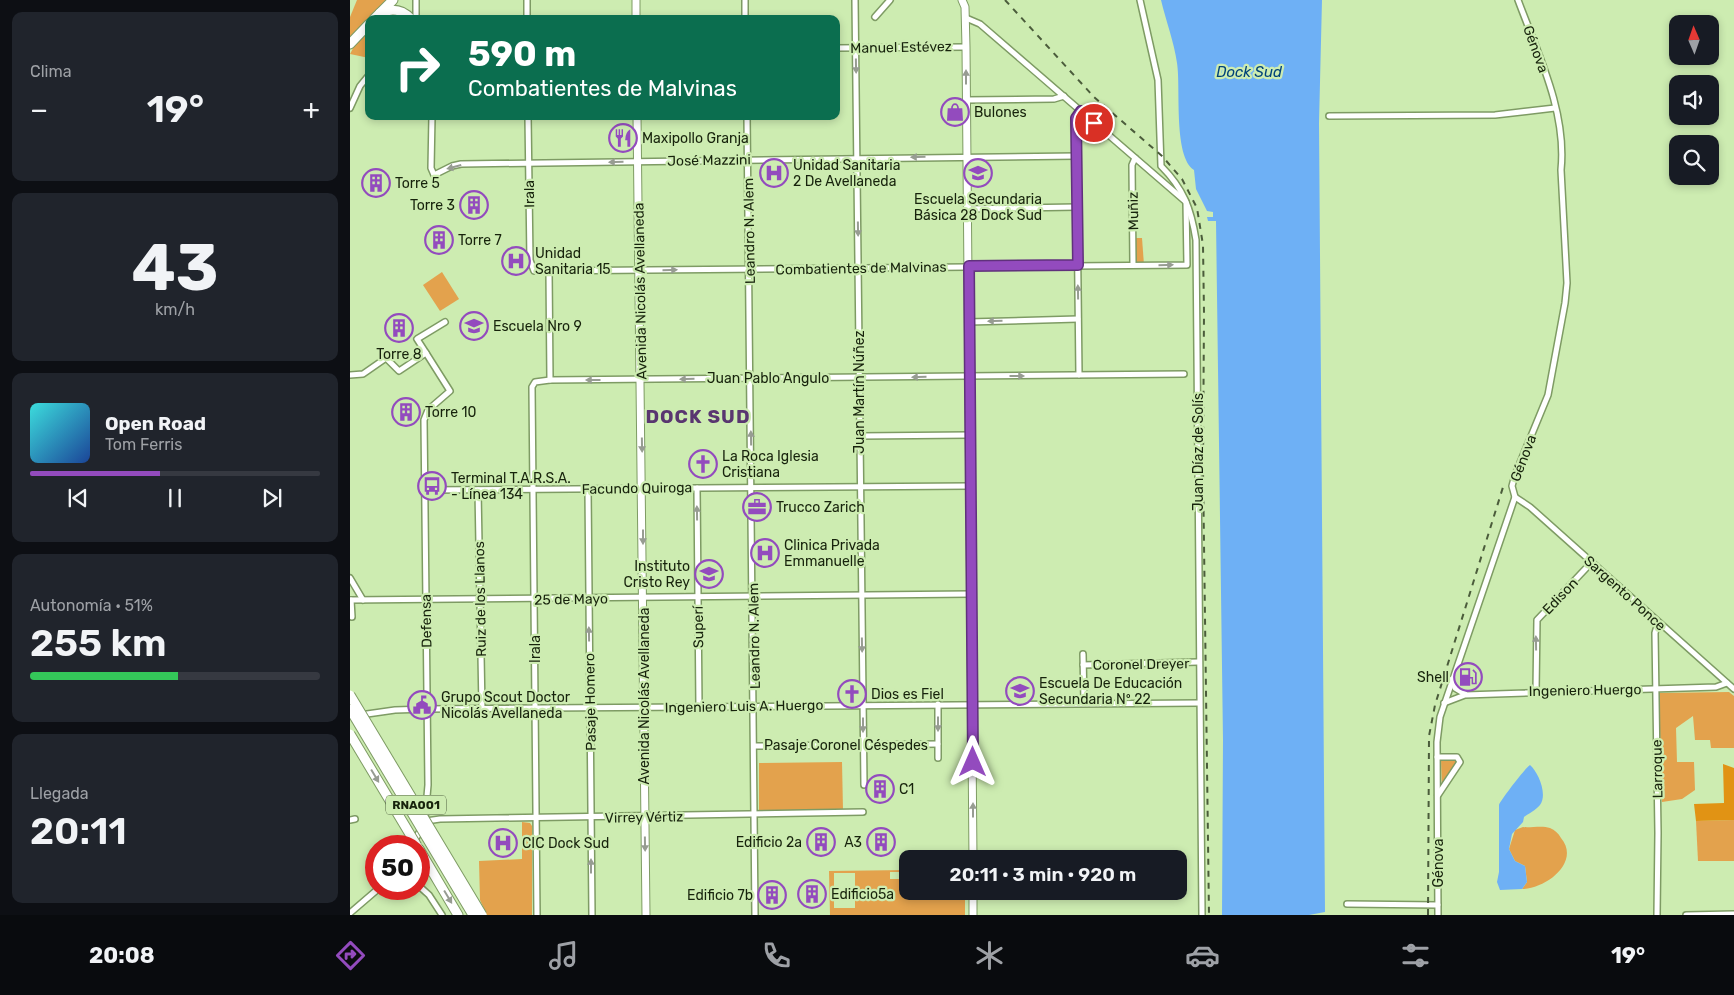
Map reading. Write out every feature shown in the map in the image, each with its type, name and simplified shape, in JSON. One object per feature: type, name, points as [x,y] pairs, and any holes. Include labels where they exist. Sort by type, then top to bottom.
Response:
[{"type":"highway","points":[[378,15],[393,0]]},
{"type":"highway","points":[[380,15],[397,10],[407,15]]},
{"type":"highway","points":[[350,44],[365,28]]},
{"type":"highway","name":"RNA001","points":[[350,695],[482,915]]},
{"type":"highway","points":[[350,709],[473,915]]},
{"type":"highway","points":[[350,734],[410,835]]},
{"type":"highway","points":[[430,868],[458,915]]},
{"type":"main road","points":[[636,0],[636,15]]},
{"type":"main road","points":[[962,0],[966,18],[973,850]]},
{"type":"main road","name":"Avenida Nicolás Avellaneda","points":[[637,120],[642,379],[646,915]]},
{"type":"main road","points":[[973,900],[973,915]]},
{"type":"street","points":[[416,0],[416,15]]},
{"type":"street","points":[[527,0],[527,15]]},
{"type":"street","points":[[745,0],[745,15]]},
{"type":"street","name":"Juan Martín Núñez","points":[[854,0],[864,785]]},
{"type":"street","points":[[875,17],[890,0]]},
{"type":"street","name":"Juan Díaz de Solís","points":[[1140,0],[1158,80],[1162,166],[1174,179],[1192,213],[1196,240],[1198,662],[1202,915]]},
{"type":"street","name":"Génova","points":[[1438,915],[1438,730],[1444,703],[1508,512],[1515,497],[1512,486],[1515,475],[1542,414],[1552,379],[1567,288],[1561,170],[1562,151],[1555,108],[1518,0]]},
{"type":"street","points":[[966,18],[980,24],[1186,202]]},
{"type":"street","name":"Manuel Estévez","points":[[840,48],[966,47]]},
{"type":"street","points":[[350,108],[360,86],[365,80]]},
{"type":"street","points":[[966,100],[1054,99],[1064,96]]},
{"type":"street","points":[[1329,116],[1495,115],[1555,108]]},
{"type":"street","points":[[1079,375],[1076,118],[1081,111]]},
{"type":"street","name":"José Mazzini","points":[[432,120],[431,168],[434,175],[452,166],[461,164],[1077,156]]},
{"type":"street","name":"Irala","points":[[528,120],[530,260],[534,271]]},
{"type":"street","name":"Leandro N. Alem","points":[[747,120],[755,915]]},
{"type":"street","name":"Muñiz","points":[[1134,265],[1132,165],[1135,158]]},
{"type":"street","name":"Combatientes de Malvinas","points":[[534,271],[1188,263],[1186,202]]},
{"type":"street","points":[[968,209],[1076,207]]},
{"type":"street","points":[[549,271],[550,380]]},
{"type":"street","points":[[968,322],[1078,319]]},
{"type":"street","points":[[350,375],[364,374],[386,358],[399,371],[426,353],[417,339],[445,322]]},
{"type":"street","name":"Defensa","points":[[425,822],[427,709],[424,420],[428,410],[450,391],[426,353]]},
{"type":"street","name":"Juan Pablo Angulo","points":[[532,384],[537,380],[1184,374]]},
{"type":"street","name":"Irala","points":[[532,384],[537,818],[536,915]]},
{"type":"street","points":[[860,436],[969,435]]},
{"type":"street","name":"Facundo Quiroga","points":[[425,490],[970,486]]},
{"type":"street","name":"Superí","points":[[697,488],[699,706]]},
{"type":"street","name":"Pasaje Homero","points":[[588,489],[592,915]]},
{"type":"street","name":"Ruiz de los Llanos","points":[[478,490],[482,709]]},
{"type":"street","name":"Sargento Ponce","points":[[1515,497],[1530,508],[1734,689]]},
{"type":"street","name":"Edison","points":[[1536,691],[1537,620],[1591,563]]},
{"type":"street","points":[[350,578],[363,600]]},
{"type":"street","name":"25 de Mayo","points":[[351,600],[971,594]]},
{"type":"street","points":[[351,600],[352,617]]},
{"type":"street","name":"Larroque","points":[[1656,915],[1658,833],[1655,633],[1658,623]]},
{"type":"street","points":[[1083,654],[1084,703]]},
{"type":"street","name":"Coronel Dreyer","points":[[1083,665],[1198,662]]},
{"type":"street","points":[[1452,679],[1455,688],[1465,695]]},
{"type":"street","name":"Ingeniero Huergo","points":[[1444,703],[1465,695],[1536,691],[1716,687],[1726,683]]},
{"type":"street","name":"Ingeniero Luis A. Huergo","points":[[350,716],[389,710],[427,709],[1199,703]]},
{"type":"street","points":[[938,704],[938,758]]},
{"type":"street","name":"Pasaje Coronel Céspedes","points":[[754,746],[938,744]]},
{"type":"street","points":[[1437,757],[1457,757],[1460,762],[1438,795]]},
{"type":"street","name":"Virrey Vértiz","points":[[425,822],[440,819],[755,816],[863,812]]},
{"type":"street","points":[[418,835],[425,822]]},
{"type":"street","points":[[430,899],[442,915]]},
{"type":"street","points":[[350,913],[365,900]]},
{"type":"street","points":[[1347,904],[1438,905]]},
{"type":"street","points":[[1686,915],[1734,914]]},
{"type":"shaded area","points":[[357,0],[388,0],[373,15],[365,15],[365,24],[350,39],[350,17]]},
{"type":"shaded area","points":[[365,32],[365,57],[350,54],[358,39]]},
{"type":"shaded area","points":[[1133,238],[1142,238],[1144,265],[1133,265]]},
{"type":"shaded area","points":[[442,272],[459,299],[440,311],[423,285]]},
{"type":"shaded area","points":[[1729,692],[1734,696],[1734,748],[1711,748],[1710,740],[1695,740],[1693,716],[1676,728],[1677,762],[1694,762],[1695,790],[1682,799],[1662,802],[1659,693]]},
{"type":"shaded area","points":[[1441,760],[1458,760],[1442,789]]},
{"type":"shaded area","points":[[842,762],[843,810],[759,811],[759,763]]},
{"type":"shaded area","points":[[1723,764],[1734,768],[1734,820],[1696,821],[1694,804],[1724,803]]},
{"type":"shaded area","points":[[1734,820],[1734,861],[1698,861],[1696,821]]},
{"type":"shaded area","points":[[522,822],[530,823],[532,826],[532,915],[487,915],[480,900],[479,861],[522,859]]},
{"type":"shaded area","points":[[1523,827],[1550,828],[1559,835],[1566,847],[1567,856],[1564,865],[1550,879],[1531,888],[1522,889],[1527,882],[1525,866],[1515,861],[1509,849],[1515,830]]},
{"type":"shaded area","points":[[899,870],[899,872],[890,872],[890,879],[899,879],[899,900],[965,900],[965,915],[830,915],[829,871]],"holes":[[[834,873],[855,873],[855,908],[834,908]]]},
{"type":"water","name":"Dock Sud","points":[[1161,0],[1322,0],[1319,123],[1325,912],[1309,915],[1222,915],[1223,740],[1216,221],[1208,221],[1207,217],[1213,217],[1213,212],[1207,211],[1196,189],[1194,170],[1187,162],[1183,151],[1180,137],[1177,63]]},
{"type":"water","points":[[1530,765],[1541,784],[1542,800],[1538,807],[1524,817],[1523,822],[1512,834],[1509,849],[1515,861],[1525,866],[1527,882],[1522,889],[1500,890],[1497,882],[1499,872],[1499,805],[1513,784]]},
{"type":"railway","points":[[1005,0],[1094,97],[1162,156],[1182,179],[1197,208],[1203,245],[1203,469],[1209,915]]},
{"type":"railway","points":[[1428,915],[1429,736],[1435,705],[1504,484]]},
{"type":"place","name":"Bulones","points":[[955,112]]},
{"type":"place","name":"Maxipollo Granja","points":[[623,138]]},
{"type":"place","name":"Unidad Sanitaria 2 De Avellaneda","points":[[774,173]]},
{"type":"place","name":"Escuela Secundaria Básica 28 Dock Sud","points":[[978,173]]},
{"type":"place","name":"Torre 5","points":[[376,183]]},
{"type":"place","name":"Torre 3","points":[[474,205]]},
{"type":"place","name":"Torre 7","points":[[439,240]]},
{"type":"place","name":"Unidad Sanitaria 15","points":[[516,261]]},
{"type":"place","name":"Escuela Nro 9","points":[[474,326]]},
{"type":"place","name":"Torre 8","points":[[399,328]]},
{"type":"place","name":"Torre 10","points":[[406,412]]},
{"type":"place","name":"La Roca Iglesia Cristiana","points":[[703,464]]},
{"type":"place","name":"Terminal T.A.R.S.A. - Línea 134","points":[[432,486]]},
{"type":"place","name":"Trucco Zarich","points":[[757,507]]},
{"type":"place","name":"Clinica Privada Emmanuelle","points":[[765,553]]},
{"type":"place","name":"Instituto Cristo Rey","points":[[709,574]]},
{"type":"place","name":"Shell","points":[[1468,677]]},
{"type":"place","name":"Escuela De Educación Secundaria Nº 22","points":[[1020,691]]},
{"type":"place","name":"Dios es Fiel","points":[[852,694]]},
{"type":"place","name":"Grupo Scout Doctor Nicolás Avellaneda","points":[[422,705]]},
{"type":"place","name":"C1","points":[[880,789]]},
{"type":"place","name":"Edificio 2a","points":[[821,842]]},
{"type":"place","name":"A3","points":[[881,842]]},
{"type":"place","name":"CIC Dock Sud","points":[[503,843]]},
{"type":"place","name":"Edificio5a","points":[[812,894]]},
{"type":"place","name":"Edificio 7b","points":[[772,895]]},
{"type":"district","name":"DOCK SUD","points":[[698,416]]},
{"type":"route","points":[[973,762],[968,376],[969,266],[1078,265],[1076,118],[1081,111],[1094,123]]}]
